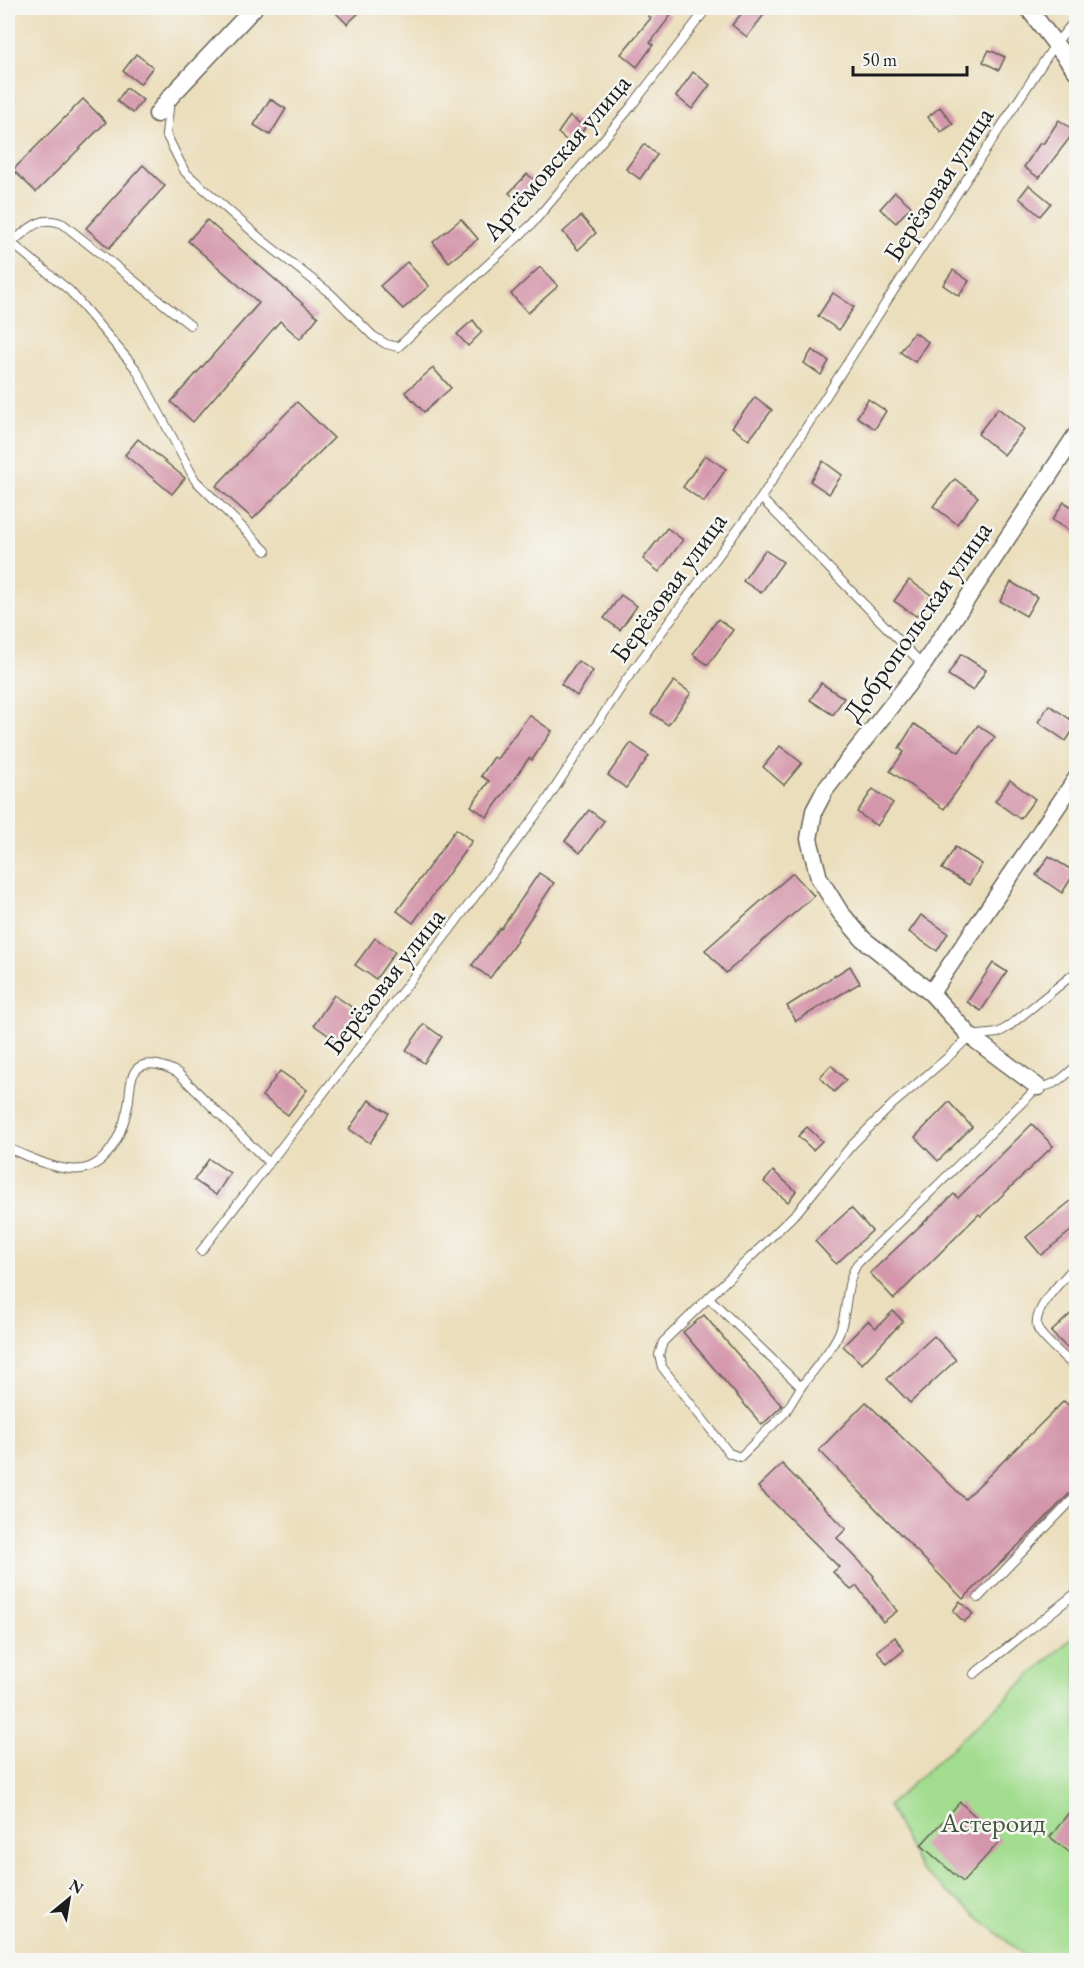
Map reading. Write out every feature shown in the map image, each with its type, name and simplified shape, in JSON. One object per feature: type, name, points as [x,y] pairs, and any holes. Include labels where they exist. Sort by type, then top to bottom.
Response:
[{"type":"street","points":[[157,114],[171,96],[254,8]]},
{"type":"street","points":[[1028,8],[1077,71]]},
{"type":"street","name":"Добропольская улица","points":[[931,993],[863,939],[840,912],[819,878],[809,839],[814,811],[825,790],[923,665],[1077,435]]},
{"type":"street","points":[[1038,1087],[970,1036],[931,993],[1077,779]]},
{"type":"lane","name":"Артёмовская улица","points":[[171,96],[166,134],[185,172],[262,240],[331,294],[373,336],[386,344],[398,347],[532,224],[630,108],[706,8]]},
{"type":"lane","name":"Берёзовая улица","points":[[201,1251],[545,803],[626,680],[760,498],[1056,43],[1077,19]]},
{"type":"lane","points":[[190,325],[63,224],[52,219],[39,221],[10,241],[70,291],[135,369],[195,480],[266,551]]},
{"type":"lane","points":[[760,498],[923,665]]},
{"type":"lane","points":[[1077,972],[1008,1027],[998,1032],[970,1036],[893,1104],[851,1146],[798,1211],[663,1342],[659,1355],[662,1367],[729,1453],[736,1457],[742,1455],[785,1413],[838,1336],[842,1325],[850,1275],[857,1264],[1038,1087],[1058,1083],[1077,1066]]},
{"type":"lane","points":[[8,1148],[63,1168],[81,1169],[94,1166],[108,1154],[118,1135],[128,1110],[132,1076],[140,1066],[152,1064],[168,1067],[178,1073],[268,1162]]},
{"type":"lane","points":[[1077,1265],[1041,1307],[1036,1318],[1038,1330],[1077,1368]]},
{"type":"lane","points":[[709,1298],[801,1387]]},
{"type":"lane","points":[[978,1598],[1077,1496]]},
{"type":"lane","points":[[974,1674],[1077,1593]]},
{"type":"green space","name":"Астероид","points":[[1076,1634],[1076,1960],[1030,1960],[921,1870],[888,1806]]},
{"type":"building","points":[[331,8],[364,8],[347,24]]},
{"type":"building","points":[[654,8],[660,8],[671,15],[650,43],[653,45],[637,67],[621,54],[651,18],[648,16]]},
{"type":"building","points":[[746,8],[769,8],[747,37],[732,25]]},
{"type":"building","points":[[989,50],[1005,57],[999,70],[983,62]]},
{"type":"building","points":[[136,54],[153,67],[140,84],[123,71]]},
{"type":"building","points":[[693,72],[710,85],[692,109],[676,96]]},
{"type":"building","points":[[126,88],[143,100],[133,113],[117,101]]},
{"type":"building","points":[[83,99],[106,122],[36,192],[13,170]]},
{"type":"building","points":[[270,99],[286,109],[270,135],[254,125]]},
{"type":"building","points":[[940,107],[953,124],[941,132],[928,117]]},
{"type":"building","points":[[570,116],[585,127],[573,146],[558,133]]},
{"type":"building","points":[[1059,120],[1075,131],[1039,178],[1024,167]]},
{"type":"building","points":[[644,144],[657,155],[640,179],[626,169]]},
{"type":"building","points":[[143,165],[165,186],[109,248],[86,228]]},
{"type":"building","points":[[527,174],[541,185],[524,206],[509,193]]},
{"type":"building","points":[[1029,185],[1051,203],[1040,216],[1019,198]]},
{"type":"building","points":[[895,192],[911,206],[896,223],[880,209]]},
{"type":"building","points":[[581,216],[596,233],[578,250],[563,232]]},
{"type":"building","points":[[461,219],[478,239],[449,262],[433,242]]},
{"type":"building","points":[[207,220],[318,317],[300,339],[280,321],[193,422],[171,402],[259,303],[188,241]]},
{"type":"building","points":[[407,262],[429,286],[403,309],[380,286]]},
{"type":"building","points":[[540,267],[558,286],[528,313],[511,294]]},
{"type":"building","points":[[953,270],[969,281],[959,296],[943,285]]},
{"type":"building","points":[[833,293],[854,307],[839,330],[818,316]]},
{"type":"building","points":[[473,320],[482,332],[468,346],[457,334]]},
{"type":"building","points":[[914,332],[928,342],[915,362],[900,352]]},
{"type":"building","points":[[812,350],[829,361],[821,375],[804,363]]},
{"type":"building","points":[[433,368],[451,388],[424,412],[405,392]]},
{"type":"building","points":[[755,397],[772,410],[749,440],[732,427]]},
{"type":"building","points":[[868,399],[886,411],[875,429],[857,417]]},
{"type":"building","points":[[297,402],[334,438],[253,519],[216,486]]},
{"type":"building","points":[[998,408],[1024,429],[1004,455],[978,434]]},
{"type":"building","points":[[138,439],[185,478],[172,494],[125,455]]},
{"type":"building","points":[[705,455],[726,469],[704,502],[683,487]]},
{"type":"building","points":[[823,461],[842,475],[829,494],[810,481]]},
{"type":"building","points":[[955,479],[978,497],[957,524],[933,506]]},
{"type":"building","points":[[1064,502],[1077,510],[1077,536],[1052,520]]},
{"type":"building","points":[[667,528],[683,540],[659,572],[643,559]]},
{"type":"building","points":[[765,550],[783,562],[761,593],[743,581]]},
{"type":"building","points":[[909,580],[931,595],[916,616],[894,601]]},
{"type":"building","points":[[1011,582],[1037,597],[1026,616],[1000,601]]},
{"type":"building","points":[[621,595],[637,606],[620,630],[604,618]]},
{"type":"building","points":[[718,619],[733,630],[708,665],[693,654]]},
{"type":"building","points":[[961,654],[986,670],[973,691],[948,675]]},
{"type":"building","points":[[578,661],[593,671],[577,696],[561,684]]},
{"type":"building","points":[[674,681],[691,693],[668,725],[651,713]]},
{"type":"building","points":[[821,683],[844,698],[833,715],[810,700]]},
{"type":"building","points":[[1049,705],[1077,724],[1066,741],[1038,722]]},
{"type":"building","points":[[529,715],[552,731],[532,760],[529,758],[487,817],[471,806],[489,781],[481,776],[494,757],[497,759]]},
{"type":"building","points":[[914,724],[959,752],[978,725],[995,737],[944,809],[890,771],[904,752],[899,748]]},
{"type":"building","points":[[631,743],[649,756],[626,788],[608,775]]},
{"type":"building","points":[[780,746],[802,763],[784,785],[763,767]]},
{"type":"building","points":[[1010,780],[1035,799],[1020,819],[995,801]]},
{"type":"building","points":[[873,789],[893,803],[877,826],[857,812]]},
{"type":"building","points":[[589,810],[604,821],[580,853],[565,841]]},
{"type":"building","points":[[456,829],[472,841],[413,923],[397,911]]},
{"type":"building","points":[[955,847],[982,864],[969,885],[942,869]]},
{"type":"building","points":[[1049,856],[1075,872],[1062,893],[1036,875]]},
{"type":"building","points":[[539,873],[554,883],[490,978],[472,965],[501,929]]},
{"type":"building","points":[[793,873],[814,896],[726,973],[705,950]]},
{"type":"building","points":[[921,915],[948,933],[937,951],[909,932]]},
{"type":"building","points":[[375,938],[395,952],[376,979],[355,965]]},
{"type":"building","points":[[993,963],[1007,972],[981,1011],[967,1002]]},
{"type":"building","points":[[850,966],[860,983],[796,1021],[787,1006]]},
{"type":"building","points":[[334,995],[359,1012],[338,1042],[314,1025]]},
{"type":"building","points":[[424,1024],[442,1037],[424,1063],[406,1050]]},
{"type":"building","points":[[831,1065],[846,1080],[834,1092],[820,1077]]},
{"type":"building","points":[[280,1071],[307,1090],[288,1115],[262,1096]]},
{"type":"building","points":[[369,1100],[389,1113],[370,1143],[349,1129]]},
{"type":"building","points":[[949,1102],[972,1127],[938,1161],[915,1137]]},
{"type":"building","points":[[1032,1124],[1053,1146],[981,1216],[979,1214],[894,1299],[870,1273],[954,1194],[958,1198]]},
{"type":"building","points":[[807,1127],[822,1141],[813,1150],[798,1136]]},
{"type":"building","points":[[209,1159],[230,1173],[216,1195],[194,1180]]},
{"type":"building","points":[[773,1171],[796,1191],[788,1202],[764,1182]]},
{"type":"building","points":[[1077,1196],[1077,1226],[1041,1255],[1026,1237]]},
{"type":"building","points":[[851,1208],[872,1231],[836,1264],[815,1241]]},
{"type":"building","points":[[1077,1308],[1077,1358],[1051,1332]]},
{"type":"building","points":[[893,1311],[903,1321],[862,1364],[843,1346],[868,1321],[876,1328]]},
{"type":"building","points":[[704,1315],[782,1406],[762,1425],[683,1332]]},
{"type":"building","points":[[934,1336],[956,1360],[910,1403],[887,1379]]},
{"type":"building","points":[[1064,1401],[1077,1413],[1077,1490],[1071,1492],[963,1599],[819,1450],[866,1402],[965,1499]]},
{"type":"building","points":[[782,1464],[846,1529],[837,1538],[874,1576],[897,1611],[883,1622],[857,1586],[851,1590],[833,1572],[839,1567],[758,1487]]},
{"type":"building","points":[[960,1601],[973,1614],[964,1622],[953,1611]]},
{"type":"building","points":[[895,1637],[904,1650],[887,1664],[877,1651]]},
{"type":"building","points":[[960,1802],[1001,1840],[963,1882],[921,1845]]},
{"type":"building","points":[[1077,1802],[1077,1858],[1050,1837]]}]
